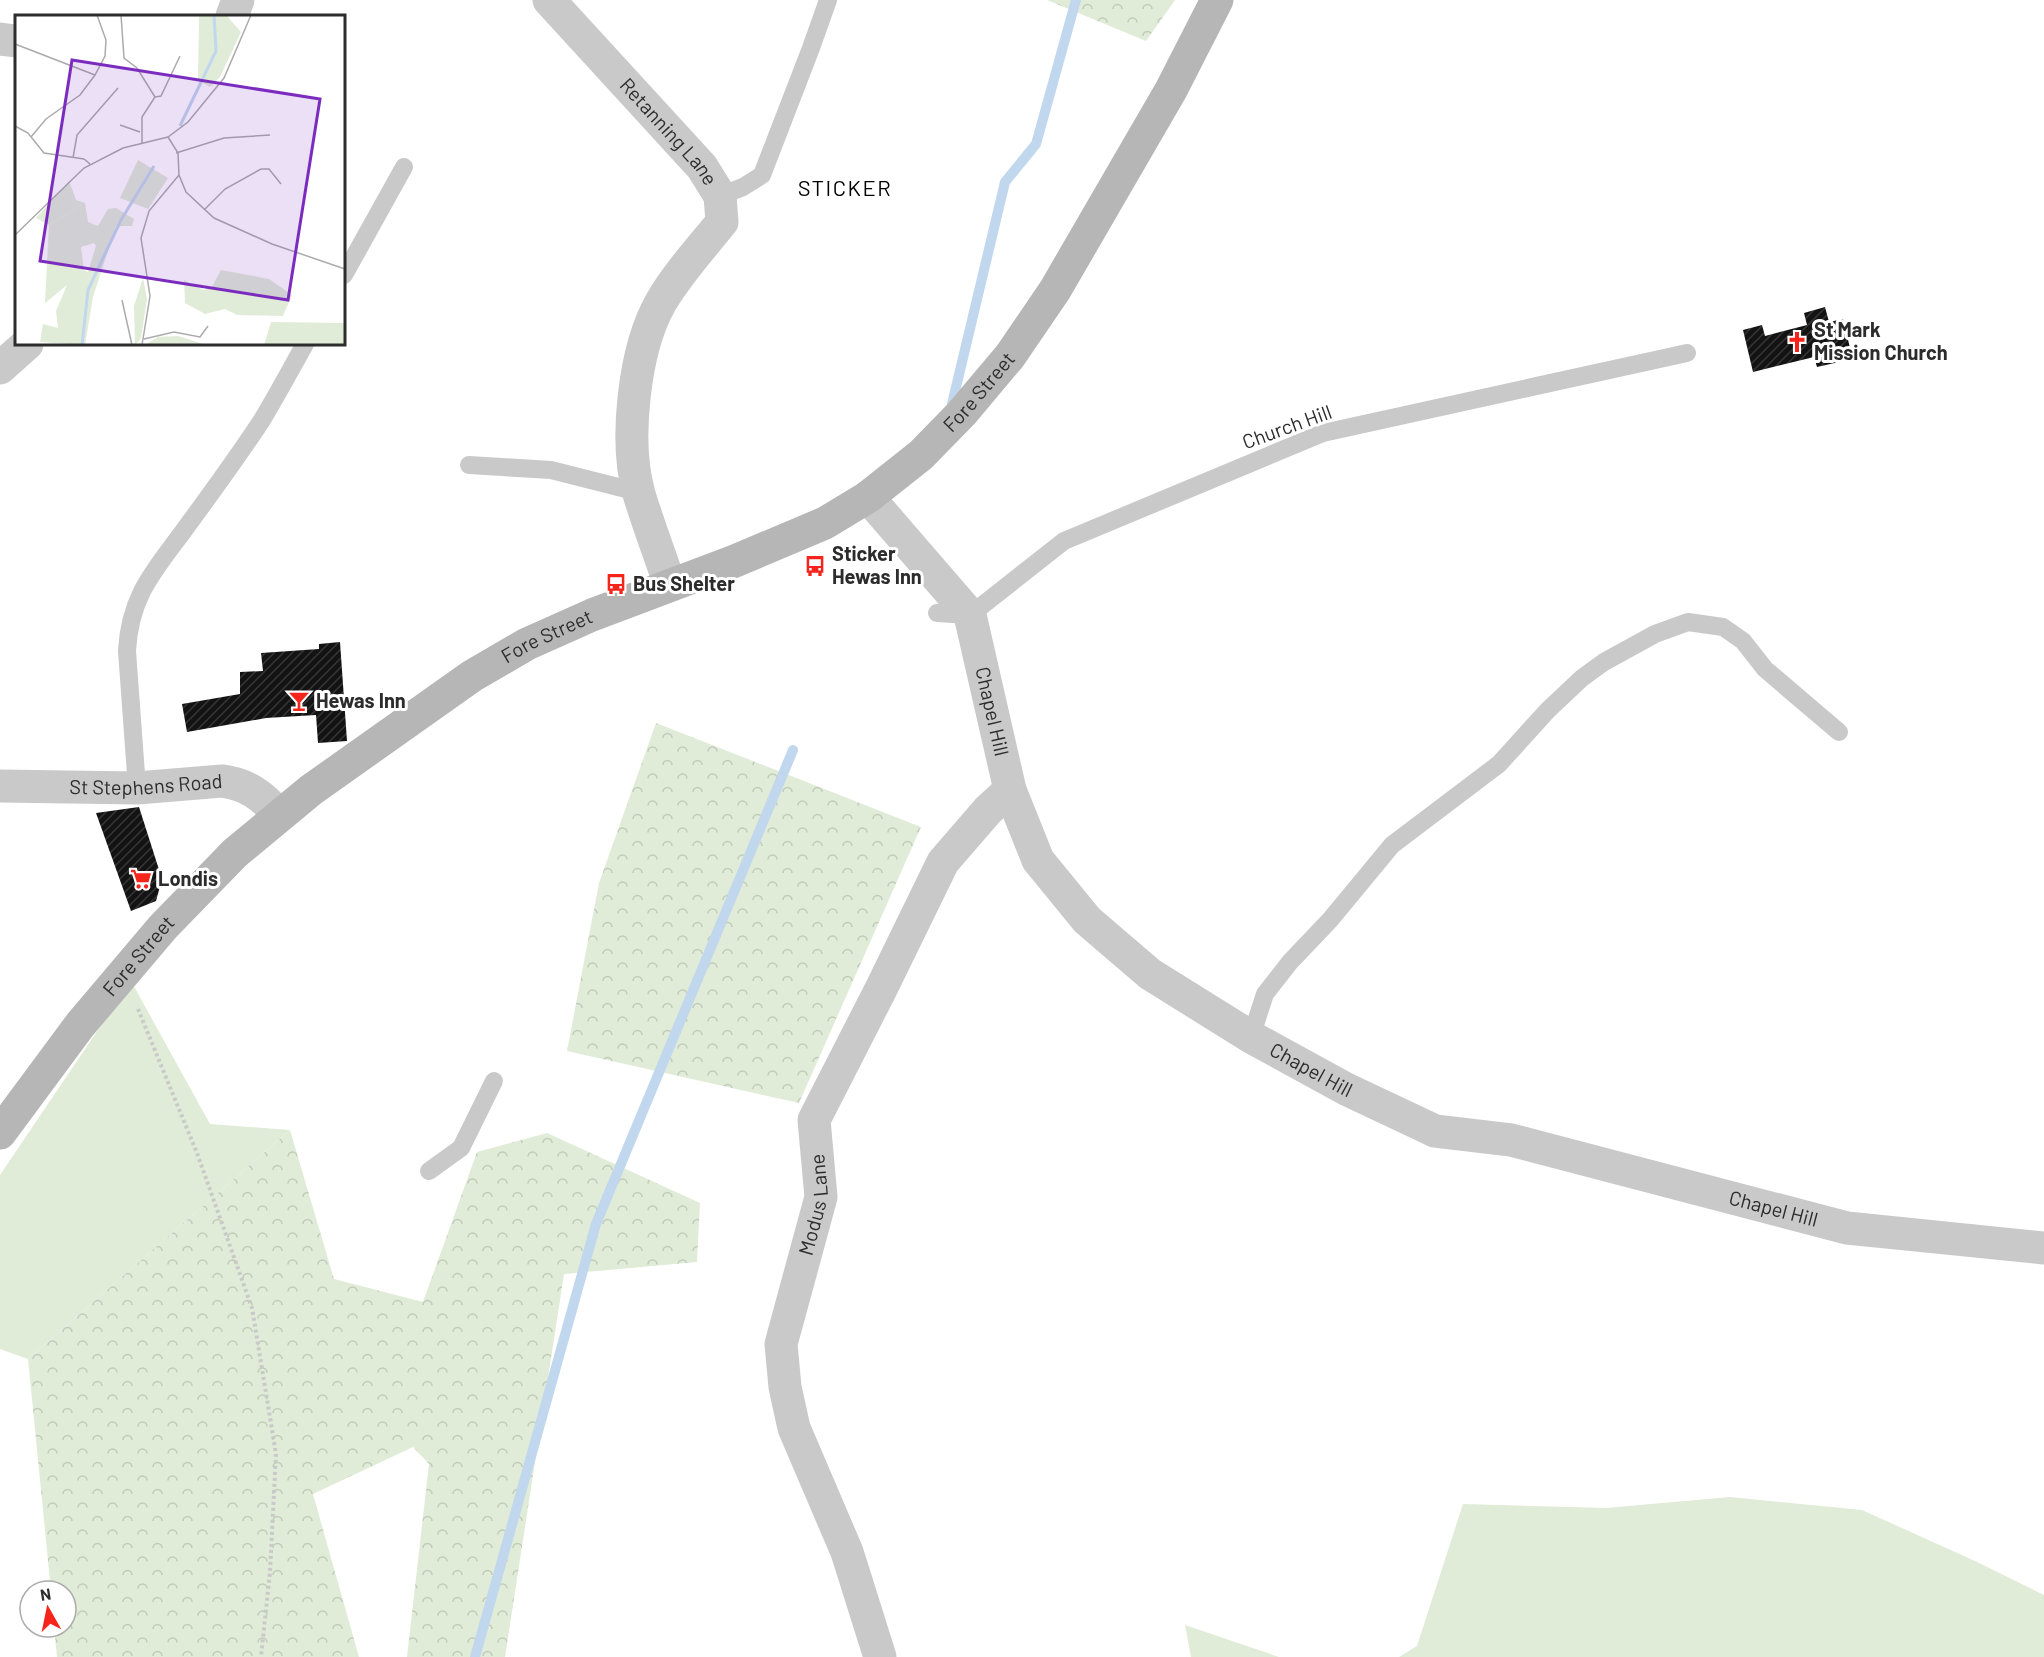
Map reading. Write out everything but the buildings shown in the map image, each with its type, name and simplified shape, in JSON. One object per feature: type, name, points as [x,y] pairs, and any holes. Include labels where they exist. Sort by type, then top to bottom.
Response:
[{"type":"street","points":[[232,15],[238,0]]},
{"type":"street","name":"Retanning Lane","points":[[549,0],[702,167],[720,196],[722,222],[660,304],[648,333],[638,368],[632,428],[633,458],[638,492],[670,585]]},
{"type":"street","name":"Fore Street","points":[[0,1133],[80,1025],[163,927],[223,865],[279,815],[374,744],[491,665],[552,632],[735,561],[873,502],[969,405],[1021,340],[1055,290],[1121,179],[1171,90],[1217,0]]},
{"type":"street","points":[[0,39],[15,41]]},
{"type":"street","points":[[0,368],[26,345]]},
{"type":"street","name":"Chapel Hill","points":[[873,502],[970,615],[1010,790],[1038,860],[1087,920],[1150,974],[1251,1037],[1346,1089],[1435,1131],[1511,1140],[1846,1228],[2044,1248]]},
{"type":"street","name":"St Stephens Road","points":[[0,786],[137,788],[205,782],[234,783],[267,800],[279,815]]},
{"type":"street","name":"Modus Lane","points":[[880,1657],[847,1552],[794,1428],[785,1387],[782,1344],[821,1197],[814,1120],[943,862],[988,810],[1010,790]]},
{"type":"lane","points":[[720,196],[743,187],[762,175],[828,0]]},
{"type":"lane","points":[[345,273],[404,166]]},
{"type":"lane","points":[[137,788],[127,651],[132,613],[149,576],[190,523],[262,419],[304,345]]},
{"type":"lane","name":"Church Hill","points":[[970,615],[1064,541],[1323,434],[1688,353]]},
{"type":"lane","points":[[469,465],[551,470],[638,492]]},
{"type":"lane","points":[[937,613],[970,615]]},
{"type":"lane","points":[[1251,1037],[1264,994],[1290,962],[1330,920],[1392,845],[1499,764],[1541,717],[1582,678],[1604,662],[1655,634],[1688,622],[1723,627],[1743,641],[1765,669],[1839,732]]},
{"type":"lane","points":[[429,1171],[461,1148],[494,1081]]},
{"type":"path","points":[[123,972],[197,1153],[252,1308],[276,1454],[270,1572],[261,1657]]},
{"type":"green space","points":[[1047,0],[1175,0],[1146,41]]},
{"type":"green space","points":[[656,723],[921,827],[799,1103],[567,1051],[599,883]]},
{"type":"green space","points":[[131,981],[210,1124],[290,1130],[28,1359],[0,1349],[0,1175]]},
{"type":"green space","points":[[290,1130],[334,1279],[423,1302],[477,1152],[547,1133],[700,1203],[697,1262],[564,1274],[505,1657],[407,1657],[429,1464],[413,1447],[313,1494],[359,1657],[57,1657],[55,1639],[78,1639],[78,1579],[50,1579],[28,1359]]},
{"type":"green space","points":[[1730,1497],[1862,1510],[2044,1595],[2044,1657],[1399,1657],[1417,1646],[1463,1504],[1606,1508]]},
{"type":"green space","points":[[1185,1625],[1279,1657],[1191,1657]]},
{"type":"waterway","points":[[952,404],[1005,182],[1036,144],[1076,0]]},
{"type":"waterway","points":[[475,1657],[596,1224],[793,750]]},
{"type":"place","name":"St Mark Mission Church","points":[[1797,342]]},
{"type":"place","name":"Sticker Hewas Inn","points":[[815,566]]},
{"type":"place","name":"Bus Shelter","points":[[616,584]]},
{"type":"place","name":"Hewas Inn","points":[[299,701]]},
{"type":"place","name":"Londis","points":[[141,879]]},
{"type":"district","name":"STICKER","points":[[845,188]]}]
